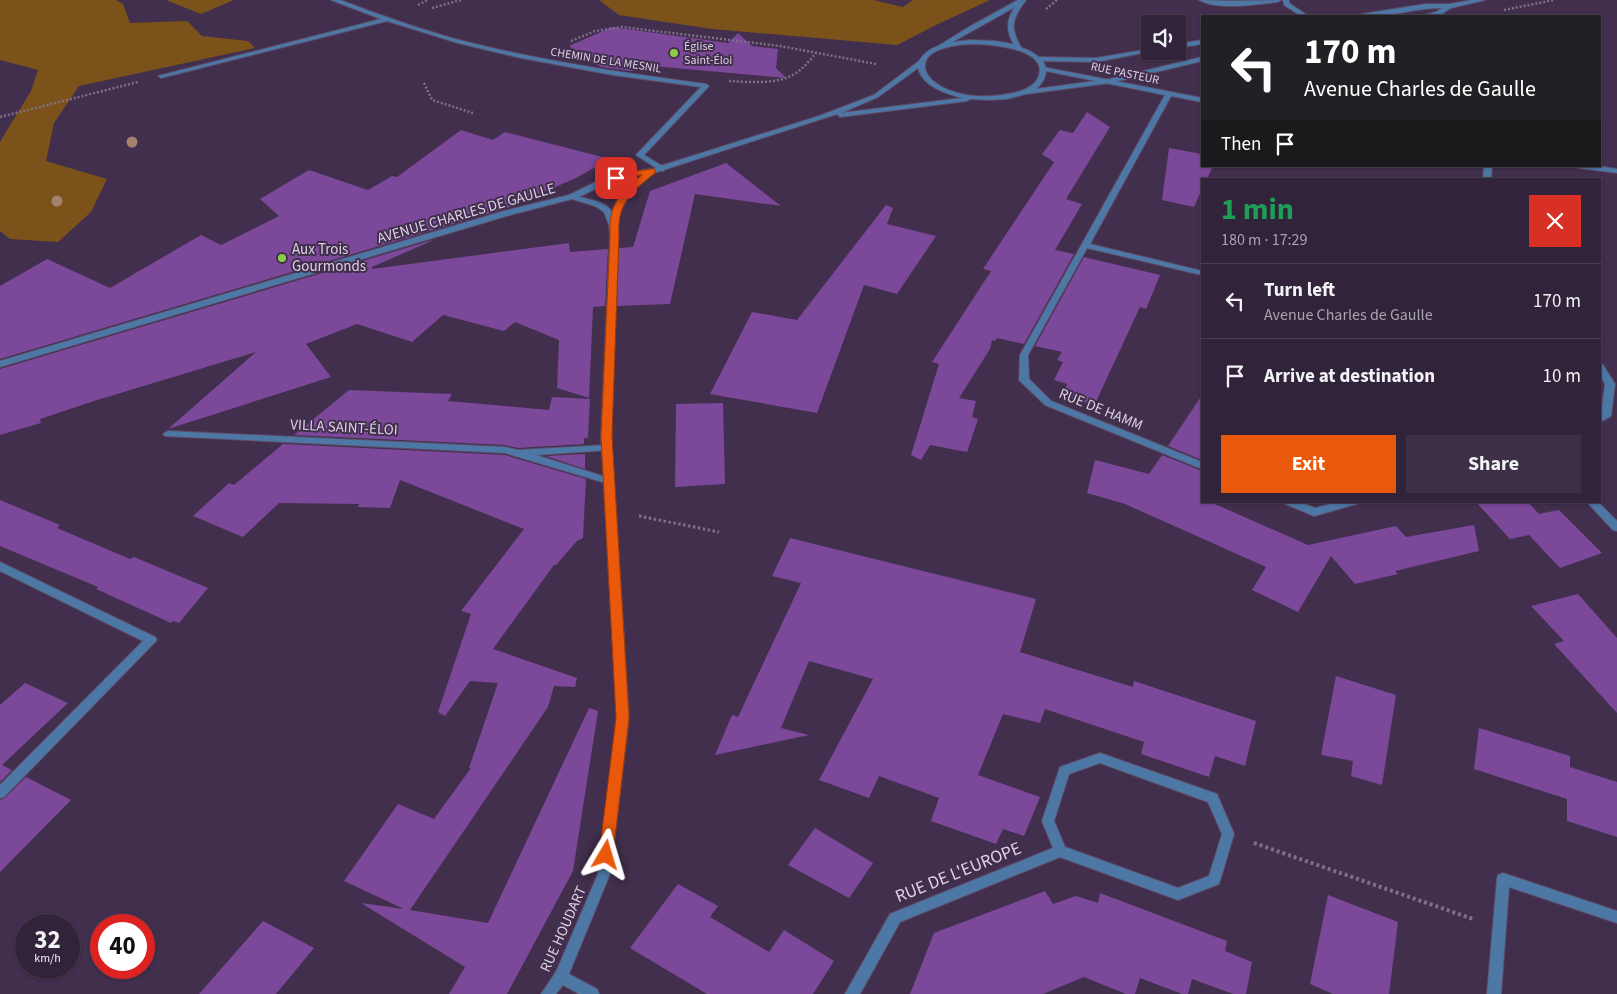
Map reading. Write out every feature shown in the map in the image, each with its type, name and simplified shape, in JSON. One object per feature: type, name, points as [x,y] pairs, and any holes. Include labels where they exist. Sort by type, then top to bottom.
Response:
[{"type":"street","name":"CHEMIN DE LA MESNIL","points":[[334,0],[388,20],[459,42],[590,70],[706,86]]},
{"type":"street","points":[[1019,49],[1010,33],[1010,25],[1011,17],[1023,0]]},
{"type":"street","name":"AVENUE CHARLES DE GAULLE","points":[[0,364],[507,213],[572,197],[605,181],[627,174],[652,171],[822,118],[876,96],[922,62],[928,54],[1023,0]]},
{"type":"street","points":[[1202,0],[1213,3],[1240,4],[1278,0]]},
{"type":"street","points":[[1286,0],[1286,4],[1304,15]]},
{"type":"street","points":[[1368,15],[1426,6],[1450,6],[1482,0]]},
{"type":"street","points":[[1431,15],[1438,14],[1450,6]]},
{"type":"street","points":[[161,76],[388,20]]},
{"type":"street","points":[[922,62],[922,72],[928,81],[941,89],[959,95],[979,98],[1009,97],[1022,93],[1035,87],[1043,78],[1044,69],[1037,59],[1019,49],[987,42],[953,44],[938,48]]},
{"type":"street","points":[[1186,45],[1201,42]]},
{"type":"street","points":[[1037,59],[1096,60],[1141,52]]},
{"type":"street","points":[[1022,93],[1110,81],[1201,59]]},
{"type":"street","name":"RUE PASTEUR","points":[[1044,69],[1201,100]]},
{"type":"street","points":[[662,168],[640,155],[706,86]]},
{"type":"street","name":"RUE DE HAMM","points":[[1169,93],[1024,355],[1024,380],[1048,403],[1201,466]]},
{"type":"street","name":"AVENUE CHARLES DE GAULLE","points":[[822,118],[894,107],[979,98]]},
{"type":"street","points":[[1587,167],[1617,171]]},
{"type":"street","name":"RUE HOUDART","points":[[548,994],[561,976],[604,874],[623,718],[607,448],[613,218],[628,190],[652,171]]},
{"type":"street","points":[[572,197],[608,209],[613,218]]},
{"type":"street","points":[[1085,245],[1201,272]]},
{"type":"street","points":[[1601,369],[1610,384],[1606,416],[1601,418]]},
{"type":"street","name":"VILLA SAINT-ÉLOI","points":[[168,434],[504,450],[609,481]]},
{"type":"street","name":"VILLA SAINT-ÉLOI","points":[[518,453],[607,448]]},
{"type":"street","points":[[1292,503],[1314,512],[1348,503]]},
{"type":"street","points":[[1593,503],[1617,527]]},
{"type":"street","points":[[0,566],[151,640],[0,793]]},
{"type":"street","points":[[1100,758],[1213,798],[1228,834],[1214,880],[1178,894],[1060,851],[1048,821],[1064,771],[1100,758]]},
{"type":"street","name":"RUE DE L'EUROPE","points":[[852,994],[895,918],[1060,851]]},
{"type":"street","points":[[1494,994],[1503,879],[1617,917]]},
{"type":"street","points":[[561,976],[592,994]]},
{"type":"path","points":[[1496,11],[1554,0]]},
{"type":"path","points":[[537,60],[583,34],[600,29],[622,27],[816,52],[877,64]]},
{"type":"path","points":[[706,86],[726,81],[760,82],[793,75],[816,52]]},
{"type":"path","points":[[0,117],[161,76]]},
{"type":"path","points":[[424,83],[432,100],[473,112]]},
{"type":"path","points":[[611,510],[719,532]]},
{"type":"path","points":[[1228,834],[1499,929]]},
{"type":"shaded area","points":[[0,0],[116,0],[123,4],[130,23],[187,21],[202,36],[248,41],[255,48],[79,86],[54,123],[46,161],[107,179],[91,212],[58,242],[10,239],[0,231],[0,142],[31,91],[38,70],[0,60]]},
{"type":"shaded area","points":[[166,0],[234,0],[201,14]]},
{"type":"shaded area","points":[[599,0],[873,0],[903,7],[913,0],[990,0],[897,45],[712,29],[619,15]]},
{"type":"building","name":"Église Saint-Éloi","points":[[612,27],[728,43],[738,33],[752,46],[778,49],[776,68],[786,78],[652,66],[631,71],[601,67],[569,46]]},
{"type":"building","points":[[1087,112],[1110,127],[1066,199],[1082,204],[1055,250],[1074,254],[1024,344],[997,338],[995,341],[992,340],[990,349],[959,398],[976,401],[972,417],[978,419],[967,452],[930,445],[921,460],[911,455],[939,364],[932,362],[991,271],[983,269],[1054,162],[1042,154],[1060,130],[1073,133]]},
{"type":"building","points":[[461,130],[493,140],[505,132],[610,159],[576,178],[507,208],[0,359],[0,286],[47,259],[110,288],[201,235],[221,245],[279,216],[260,199],[309,170],[368,190],[392,176],[397,177]]},
{"type":"building","points":[[1169,148],[1201,154],[1201,167],[1213,167],[1207,178],[1201,178],[1201,191],[1194,207],[1162,200]]},
{"type":"building","points":[[726,163],[781,206],[695,194],[670,304],[617,306],[619,248],[633,247],[650,191]]},
{"type":"building","points":[[886,205],[893,208],[887,224],[936,236],[897,294],[864,285],[817,413],[710,394],[752,312],[797,320]]},
{"type":"building","points":[[436,239],[372,267],[372,269],[569,243],[570,252],[608,249],[605,306],[593,307],[589,398],[557,388],[559,340],[515,322],[504,331],[443,315],[412,342],[357,324],[306,344],[331,377],[168,429],[256,352],[94,401],[40,419],[41,423],[0,435],[0,369]]},
{"type":"building","points":[[1084,257],[1160,275],[1146,309],[1140,307],[1094,406],[1063,394],[1067,384],[1054,380],[1063,362],[1057,360],[1062,352],[1035,346]]},
{"type":"building","points":[[349,390],[452,394],[448,401],[549,410],[552,397],[590,399],[588,438],[584,438],[584,444],[518,448],[505,445],[294,435]]},
{"type":"building","points":[[1201,396],[1201,460],[1168,446]]},
{"type":"building","points":[[723,403],[725,484],[675,487],[676,404]]},
{"type":"building","points":[[283,444],[505,455],[586,479],[583,538],[577,541],[554,565],[493,649],[577,678],[575,687],[554,686],[548,707],[410,910],[488,923],[589,708],[598,711],[573,871],[507,994],[449,994],[465,967],[361,903],[404,909],[344,881],[398,804],[434,819],[471,768],[469,768],[498,683],[470,681],[445,716],[438,712],[471,614],[461,611],[524,529],[400,480],[390,508],[358,507],[359,504],[279,503],[243,537],[193,516],[229,483],[234,485]]},
{"type":"building","points":[[585,454],[585,469],[546,456]]},
{"type":"building","points":[[1162,455],[1201,471],[1201,503],[1213,503],[1308,545],[1396,526],[1406,537],[1474,525],[1479,551],[1395,571],[1398,574],[1355,584],[1331,556],[1298,612],[1252,590],[1266,567],[1125,504],[1087,493],[1095,460],[1149,474]]},
{"type":"building","points":[[0,500],[60,525],[57,528],[130,559],[134,557],[208,588],[179,623],[173,621],[171,623],[96,589],[98,587],[0,546]]},
{"type":"building","points":[[1477,503],[1529,503],[1539,514],[1559,510],[1602,553],[1560,568],[1529,535],[1510,539]]},
{"type":"building","points":[[790,538],[1036,599],[1020,652],[1133,687],[1134,681],[1256,721],[1245,766],[1215,756],[1209,777],[1141,754],[1144,742],[1045,709],[1040,723],[1003,714],[978,775],[1040,797],[1024,836],[1003,829],[996,844],[931,821],[939,798],[879,776],[869,798],[819,780],[873,679],[809,661],[781,728],[809,735],[715,755],[732,715],[738,717],[801,583],[772,576]]},
{"type":"building","points":[[1578,594],[1617,638],[1617,713],[1554,644],[1564,641],[1531,606]]},
{"type":"building","points":[[1336,676],[1396,695],[1382,785],[1351,776],[1353,761],[1321,755]]},
{"type":"building","points":[[25,683],[68,703],[2,765],[12,770],[0,782],[0,705]]},
{"type":"building","points":[[1479,728],[1570,756],[1570,767],[1617,782],[1617,837],[1567,821],[1567,799],[1474,769]]},
{"type":"building","points":[[26,777],[71,800],[0,872],[0,800],[5,798]]},
{"type":"building","points":[[815,828],[873,863],[849,898],[788,865]]},
{"type":"building","points":[[678,884],[718,906],[710,917],[769,952],[784,930],[834,961],[813,994],[707,994],[630,948]]},
{"type":"building","points":[[1045,891],[1053,904],[1076,896],[1098,903],[1100,893],[1227,941],[1225,951],[1252,962],[1246,994],[1233,994],[1192,979],[1188,994],[1182,994],[1140,978],[1135,994],[1126,994],[1084,977],[1043,994],[910,994],[934,933]]},
{"type":"building","points":[[1328,895],[1398,922],[1389,994],[1333,994],[1310,984]]},
{"type":"building","points":[[263,921],[314,948],[276,994],[199,994]]},
{"type":"place","name":"Église Saint-Éloi","points":[[674,53]]},
{"type":"place","name":"Aux Trois Gourmonds","points":[[282,258]]},
{"type":"route","points":[[606,855],[623,718],[606,436],[614,236],[613,218],[628,190],[652,171],[627,174],[616,178]]}]
